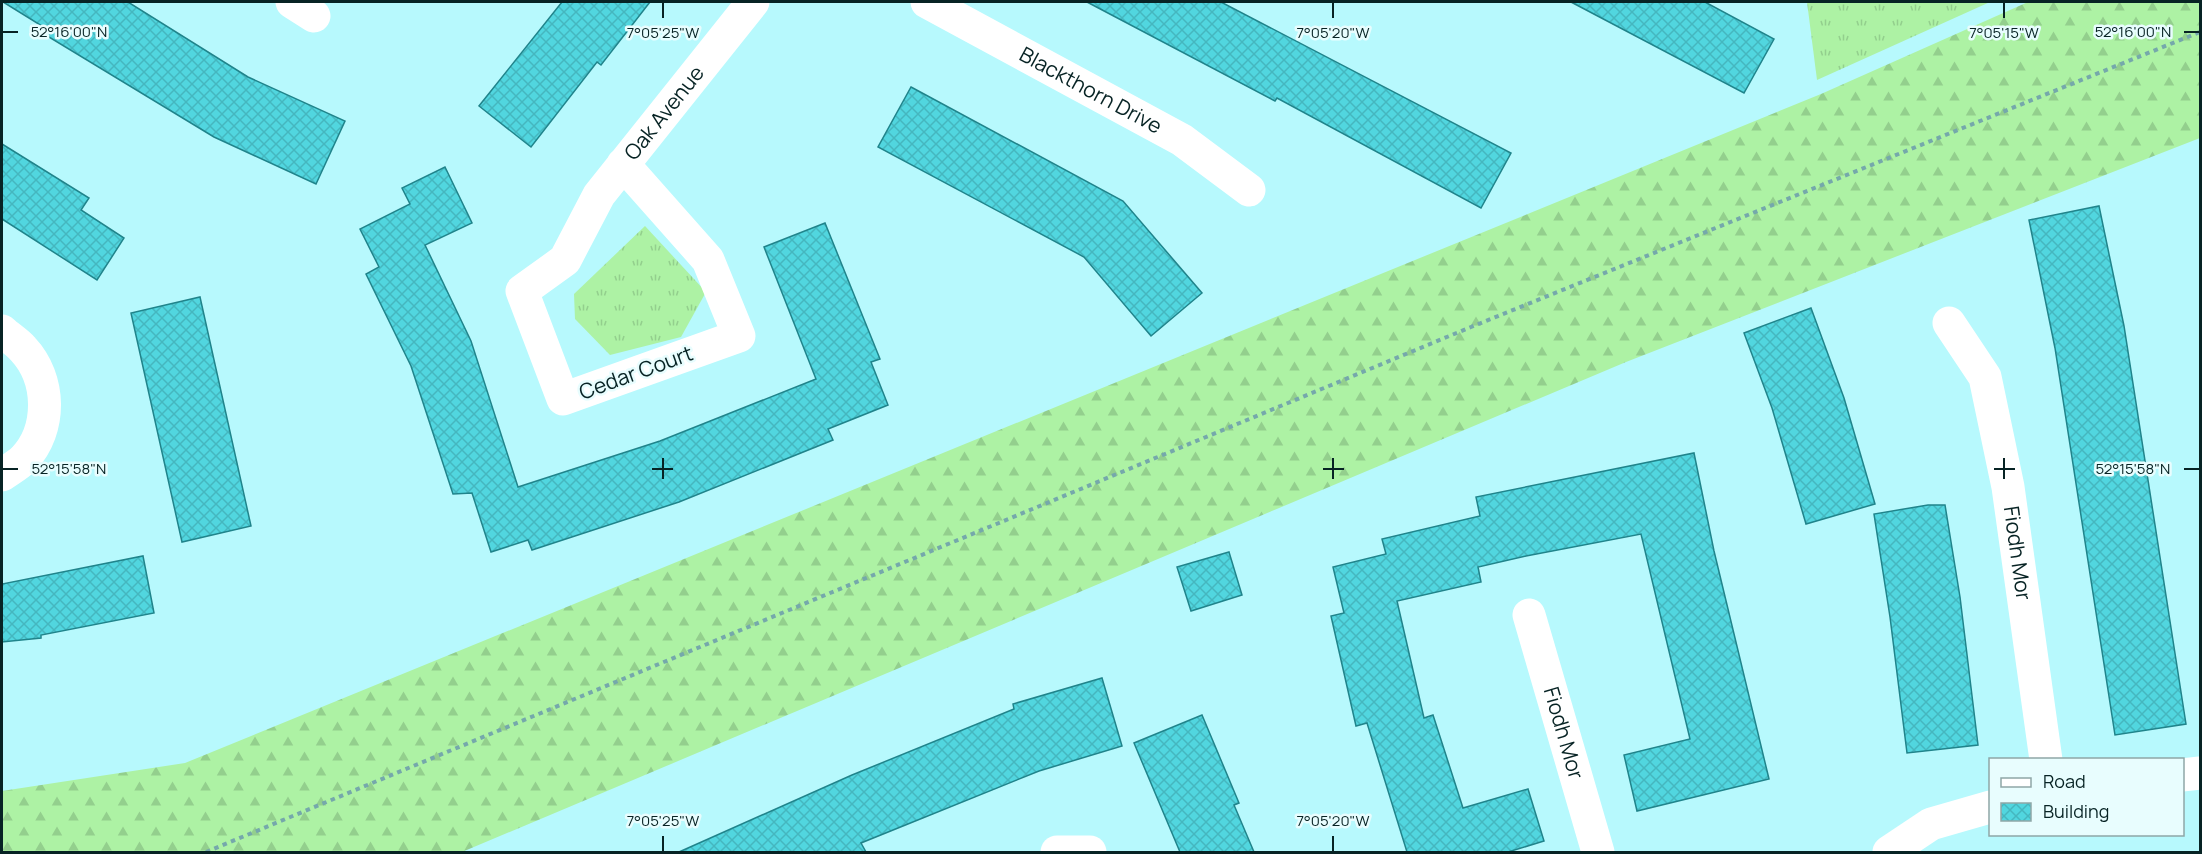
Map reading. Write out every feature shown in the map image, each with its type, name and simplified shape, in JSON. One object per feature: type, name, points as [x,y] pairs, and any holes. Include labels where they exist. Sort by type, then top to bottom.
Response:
[{"type":"street","name":"Oak Avenue","points":[[599,195],[753,2]]},
{"type":"street","name":"Blackthorn Drive","points":[[927,2],[1182,140],[1249,190]]},
{"type":"street","name":"Cedar Court","points":[[599,195],[565,260],[522,291],[563,399],[739,336],[708,260],[623,164]]},
{"type":"street","name":"Fiodh Mor","points":[[1949,323],[1985,377],[2008,487],[2046,758]]},
{"type":"street","points":[[2,331],[24,349],[41,380],[46,410],[37,438],[24,459],[2,475]]},
{"type":"street","name":"Fiodh Mor","points":[[1530,615],[1598,852]]},
{"type":"street","points":[[2184,775],[2200,773]]},
{"type":"street","points":[[1889,852],[1931,824],[1989,807]]},
{"type":"street","points":[[1057,852],[1090,852]]},
{"type":"path","points":[[206,852],[1460,331],[2200,32]]},
{"type":"green space","points":[[1807,2],[1990,2],[1817,80]]},
{"type":"green space","points":[[2028,2],[2200,2],[2200,138],[1626,362],[462,852],[2,852],[2,791],[185,763],[1821,94]]},
{"type":"green space","points":[[645,226],[706,292],[681,337],[610,355],[575,319],[574,294]]},
{"type":"building","points":[[3,2],[128,2],[248,77],[345,121],[316,184],[214,137],[39,31],[42,26]]},
{"type":"building","points":[[562,2],[650,2],[601,65],[597,62],[531,147],[479,106]]},
{"type":"building","points":[[1087,2],[1221,2],[1511,153],[1481,208],[1277,98],[1275,101]]},
{"type":"building","points":[[1571,2],[1705,2],[1774,39],[1744,93]]},
{"type":"building","points":[[911,87],[1123,201],[1202,293],[1151,336],[1084,257],[878,147]]},
{"type":"building","points":[[2,144],[89,198],[81,210],[124,238],[97,280],[2,219]]},
{"type":"building","points":[[445,167],[472,223],[425,245],[471,341],[518,487],[660,441],[816,379],[764,247],[825,223],[880,359],[871,362],[888,405],[828,429],[833,440],[679,502],[532,550],[528,540],[491,552],[472,493],[453,494],[411,366],[366,274],[379,267],[360,229],[410,204],[402,188]]},
{"type":"building","points":[[2099,206],[2124,326],[2186,724],[2115,735],[2055,348],[2029,220]]},
{"type":"building","points":[[200,297],[251,526],[182,542],[131,313]]},
{"type":"building","points":[[1811,308],[1844,398],[1875,504],[1806,524],[1772,408],[1744,333]]},
{"type":"building","points":[[1694,453],[1714,551],[1769,779],[1637,811],[1624,755],[1690,739],[1641,534],[1526,556],[1478,567],[1481,582],[1397,601],[1424,718],[1433,715],[1463,808],[1528,789],[1544,841],[1508,852],[1407,852],[1367,723],[1356,726],[1331,616],[1344,613],[1333,567],[1386,554],[1382,539],[1480,516],[1476,497]]},
{"type":"building","points":[[1928,505],[1945,505],[1960,597],[1978,745],[1907,753],[1874,514]]},
{"type":"building","points":[[1229,552],[1242,595],[1191,611],[1177,567]]},
{"type":"building","points":[[143,556],[154,613],[41,635],[41,638],[2,642],[2,584]]},
{"type":"building","points":[[1102,678],[1122,746],[1039,771],[861,843],[866,852],[679,852],[852,775],[1014,709],[1013,704]]},
{"type":"building","points":[[1202,715],[1239,803],[1234,805],[1254,852],[1180,852],[1134,743]]}]
